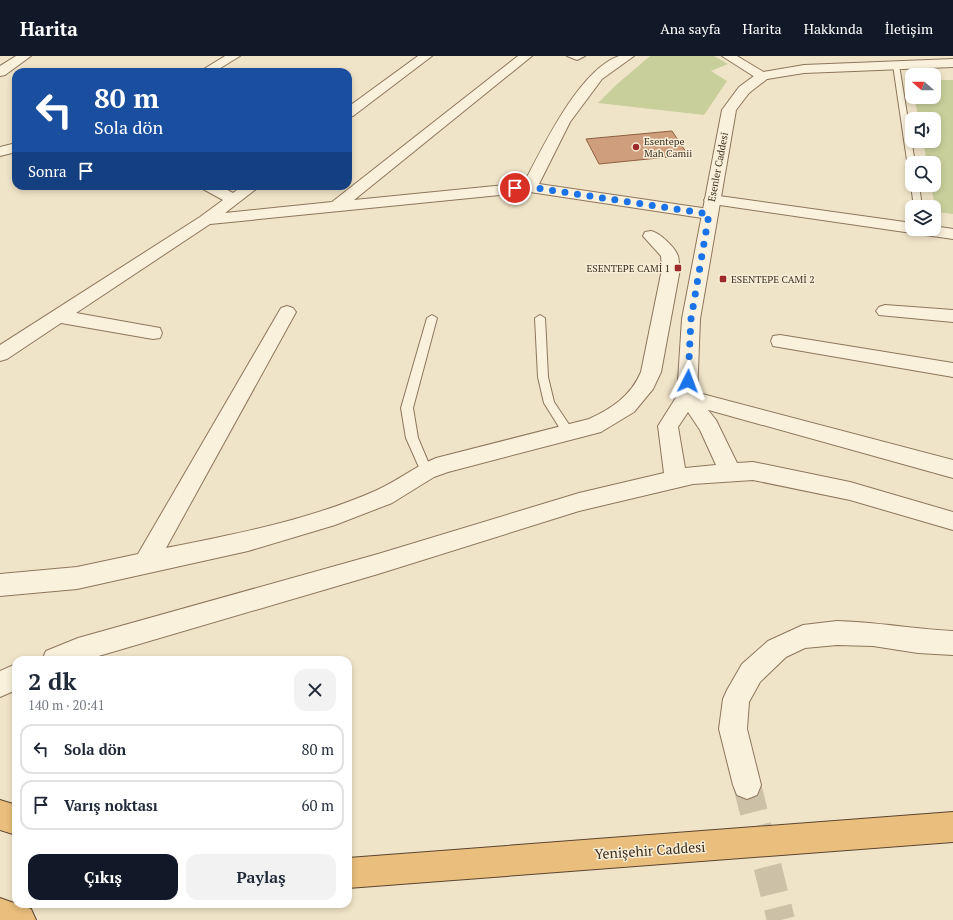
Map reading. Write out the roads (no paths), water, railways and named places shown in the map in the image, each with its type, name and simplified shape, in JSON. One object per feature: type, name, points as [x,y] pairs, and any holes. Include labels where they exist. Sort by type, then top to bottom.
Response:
[{"type":"highway","points":[[0,815],[12,819]]},
{"type":"highway","name":"Yenişehir Caddesi","points":[[352,873],[953,827]]},
{"type":"highway","points":[[0,914],[20,920]]},
{"type":"street","points":[[12,68],[25,56]]},
{"type":"street","points":[[212,68],[234,56]]},
{"type":"street","points":[[352,110],[426,56]]},
{"type":"street","points":[[336,207],[526,56]]},
{"type":"street","points":[[530,187],[563,122],[576,104],[597,76],[628,56]]},
{"type":"street","points":[[728,56],[763,76]]},
{"type":"street","name":"Esenler Caddesi","points":[[687,397],[691,319],[711,207],[730,110],[744,90],[763,76],[804,69],[953,64]]},
{"type":"street","points":[[4,76],[12,68]]},
{"type":"street","points":[[0,152],[12,148]]},
{"type":"street","points":[[206,220],[530,187],[905,228]]},
{"type":"street","points":[[215,190],[234,200]]},
{"type":"street","points":[[0,354],[206,220],[247,190]]},
{"type":"street","points":[[941,232],[953,234]]},
{"type":"street","points":[[0,585],[77,578],[248,541],[334,516],[384,498],[426,471],[485,452],[594,426],[612,417],[627,407],[642,390],[651,372],[671,269],[669,255],[651,236]]},
{"type":"street","points":[[885,311],[953,316]]},
{"type":"street","points":[[146,563],[287,312]]},
{"type":"street","points":[[58,316],[153,333]]},
{"type":"street","points":[[780,341],[953,370]]},
{"type":"street","points":[[687,397],[953,469]]},
{"type":"street","points":[[687,397],[709,426],[731,473]]},
{"type":"street","points":[[676,479],[668,426],[687,397]]},
{"type":"street","points":[[64,656],[78,650],[378,564],[579,502],[693,476],[753,471],[850,491],[953,521]]},
{"type":"street","points":[[747,784],[733,729],[736,700],[751,673],[777,649],[803,637],[837,633],[873,634],[918,641],[953,643]]},
{"type":"street","points":[[0,684],[12,679]]},
{"type":"lane","points":[[570,56],[577,58],[582,56]]},
{"type":"lane","points":[[896,65],[910,156]]},
{"type":"lane","points":[[426,471],[412,438],[407,408],[432,318]]},
{"type":"lane","points":[[540,318],[543,377],[549,403],[568,432]]},
{"type":"tunnel","points":[[747,785],[781,920]]},
{"type":"place","name":"Esentepe Mah Camii","points":[[636,147]]},
{"type":"place","name":"ESENTEPE CAMİ 1","points":[[678,268]]},
{"type":"place","name":"ESENTEPE CAMİ 2","points":[[723,279]]}]
